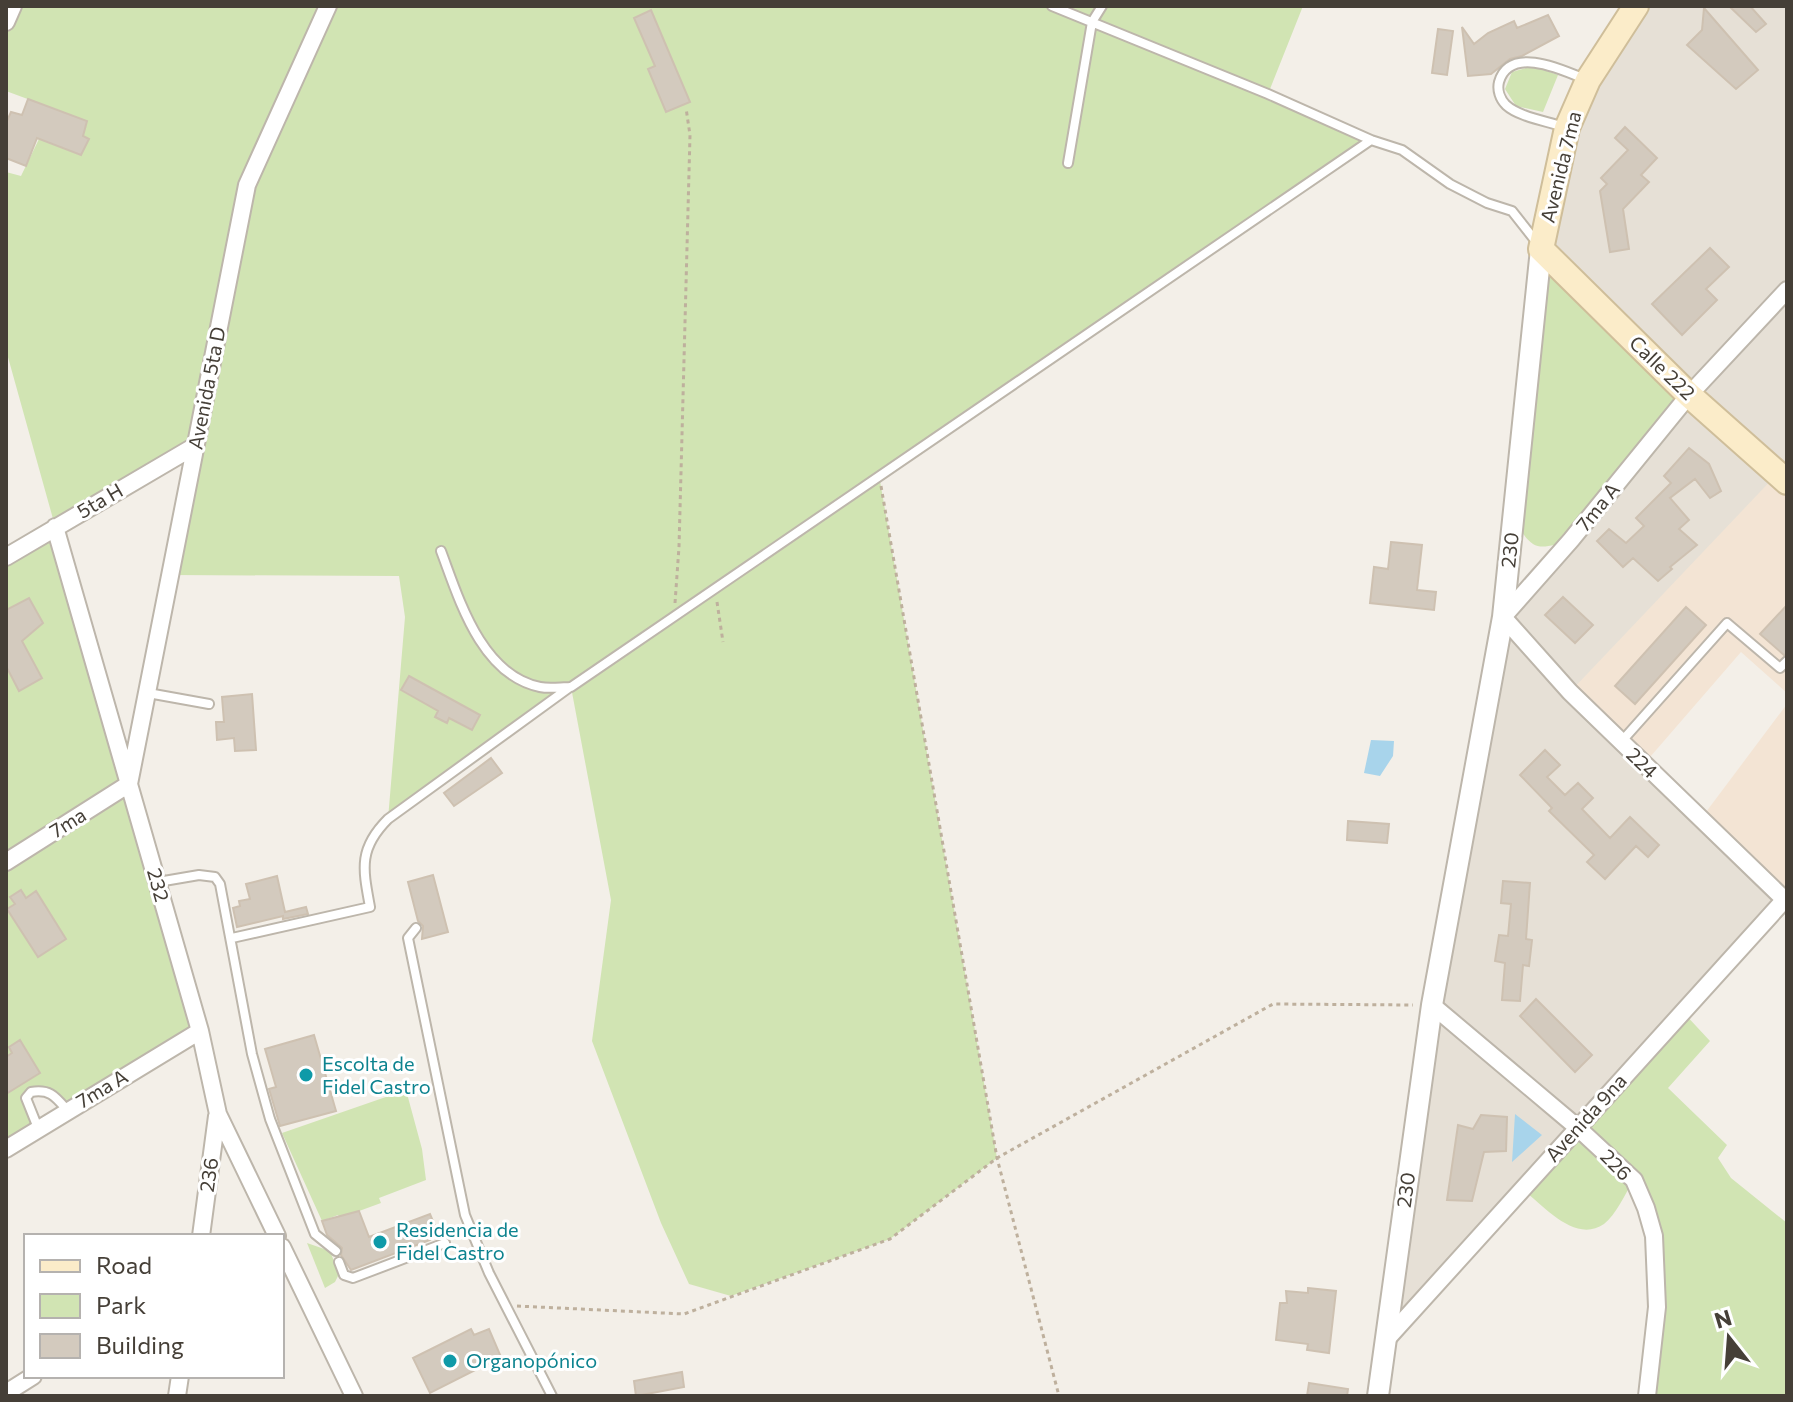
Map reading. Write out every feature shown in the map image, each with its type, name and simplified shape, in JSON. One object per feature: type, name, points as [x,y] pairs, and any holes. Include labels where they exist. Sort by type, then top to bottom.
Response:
[{"type":"main road","name":"Avenida 7ma","points":[[1541,249],[1567,128],[1588,80],[1636,6]]},
{"type":"main road","name":"Calle 222","points":[[1541,249],[1689,395],[1787,482]]},
{"type":"street","points":[[6,22],[13,6]]},
{"type":"street","name":"Avenida 5ta D","points":[[129,784],[247,185],[328,6]]},
{"type":"street","name":"230","points":[[1378,1396],[1432,1005],[1503,617],[1541,249]]},
{"type":"street","name":"7ma A","points":[[1503,617],[1571,540],[1689,395],[1787,290]]},
{"type":"street","name":"5ta H","points":[[6,557],[195,446]]},
{"type":"street","name":"232","points":[[55,527],[200,1031],[218,1114],[276,1234]]},
{"type":"street","name":"224","points":[[1503,617],[1570,692],[1786,900]]},
{"type":"street","name":"7ma","points":[[6,862],[129,784]]},
{"type":"street","name":"Avenida 9na","points":[[1386,1340],[1786,900]]},
{"type":"street","name":"226","points":[[1432,1005],[1578,1128],[1634,1180],[1654,1236],[1657,1307],[1647,1396]]},
{"type":"street","name":"7ma A","points":[[6,1149],[200,1031]]},
{"type":"street","name":"236","points":[[201,1234],[218,1114]]},
{"type":"street","points":[[284,1251],[354,1396]]},
{"type":"street","points":[[6,1393],[30,1378]]},
{"type":"lane","points":[[1052,6],[1268,94],[1371,140],[1402,150],[1450,184],[1487,203],[1512,211],[1541,249]]},
{"type":"lane","points":[[1068,163],[1092,22],[1102,6]]},
{"type":"lane","points":[[1567,128],[1506,105],[1500,96],[1499,82],[1512,68],[1529,61],[1588,80]]},
{"type":"lane","points":[[232,938],[370,907],[364,873],[367,848],[373,834],[388,819],[674,614],[1371,140]]},
{"type":"lane","points":[[441,551],[483,649],[500,666],[530,684],[549,688],[571,687]]},
{"type":"lane","points":[[1621,742],[1727,623],[1780,668],[1787,661]]},
{"type":"lane","points":[[147,693],[209,704]]},
{"type":"lane","points":[[157,882],[199,875],[215,877],[220,884],[252,1054],[270,1119],[315,1234],[336,1251]]},
{"type":"lane","points":[[416,928],[408,938],[465,1215],[552,1396]]},
{"type":"lane","points":[[38,1128],[26,1098],[31,1092],[45,1090],[52,1093],[67,1110]]},
{"type":"lane","points":[[339,1262],[344,1275],[353,1278],[445,1243]]},
{"type":"path","points":[[674,614],[679,547],[690,135],[686,108]]},
{"type":"path","points":[[879,475],[997,1158],[1059,1396]]},
{"type":"path","points":[[714,587],[723,642]]},
{"type":"path","points":[[506,1305],[684,1314],[890,1239],[997,1158],[1273,1004],[1432,1005]]},
{"type":"shaded area","points":[[1636,6],[1787,6],[1787,482],[1570,692],[1784,900],[1386,1340],[1503,617],[1571,540],[1541,249],[1560,154]]},
{"type":"shaded area","points":[[1778,473],[1787,482],[1787,693],[1741,652],[1644,764],[1570,692]]},
{"type":"shaded area","points":[[1787,704],[1787,897],[1700,820]]},
{"type":"green space","points":[[13,6],[1303,6],[1268,94],[1371,140],[879,475],[997,1158],[890,1239],[731,1296],[689,1284],[661,1223],[592,1041],[611,900],[571,687],[388,819],[405,617],[399,576],[170,575],[195,447],[55,527],[200,1031],[67,1110],[45,1090],[26,1098],[38,1128],[6,1149],[6,557],[55,526],[6,350],[6,172],[21,176],[39,139],[80,155],[89,139],[83,136],[87,121],[6,91],[6,22]]},
{"type":"green space","points":[[1533,66],[1558,75],[1543,112],[1516,106],[1505,89],[1512,72]]},
{"type":"green space","points":[[1541,249],[1689,395],[1571,540],[1543,547],[1531,542],[1513,518]]},
{"type":"green space","points":[[1683,1012],[1710,1041],[1668,1088],[1727,1145],[1718,1158],[1731,1178],[1787,1223],[1787,1396],[1647,1396],[1654,1236],[1633,1181],[1612,1215],[1604,1224],[1593,1229],[1571,1226],[1560,1220],[1522,1189]]},
{"type":"green space","points":[[406,1090],[422,1149],[426,1180],[379,1198],[381,1203],[322,1221],[282,1133]]},
{"type":"green space","points":[[307,1243],[330,1251],[339,1274],[335,1282],[325,1288]]},
{"type":"water","points":[[1371,740],[1394,741],[1393,756],[1380,776],[1364,773]]},
{"type":"water","points":[[1515,1114],[1542,1135],[1512,1162]]},
{"type":"building","points":[[1729,6],[1750,6],[1766,24],[1756,32]]},
{"type":"building","points":[[1704,8],[1758,70],[1736,89],[1687,45],[1702,30]]},
{"type":"building","points":[[651,10],[690,102],[666,112],[648,69],[655,66],[634,18]]},
{"type":"building","points":[[1548,15],[1559,36],[1510,59],[1491,74],[1468,76],[1462,27],[1474,44],[1488,33],[1514,21],[1517,28]]},
{"type":"building","points":[[1438,29],[1453,31],[1447,75],[1432,73]]},
{"type":"building","points":[[28,99],[87,121],[83,136],[89,139],[81,155],[37,138],[26,166],[6,158],[6,123],[11,112],[22,115]]},
{"type":"building","points":[[1625,127],[1657,158],[1641,175],[1649,182],[1623,209],[1629,249],[1610,252],[1600,191],[1607,184],[1601,178],[1628,150],[1615,138]]},
{"type":"building","points":[[1710,248],[1729,267],[1706,289],[1717,300],[1682,335],[1652,304]]},
{"type":"building","points":[[1689,448],[1709,464],[1721,491],[1710,498],[1695,479],[1670,498],[1689,520],[1679,529],[1697,545],[1658,581],[1633,558],[1623,567],[1597,541],[1609,529],[1626,543],[1644,526],[1636,518],[1671,483],[1664,476]]},
{"type":"building","points":[[1391,542],[1422,545],[1417,590],[1436,592],[1434,610],[1370,603],[1374,567],[1388,569]]},
{"type":"building","points":[[1563,597],[1593,625],[1575,643],[1545,615]]},
{"type":"building","points":[[29,598],[43,623],[22,641],[42,678],[19,691],[6,666],[6,610]]},
{"type":"building","points":[[1787,605],[1787,654],[1784,655],[1760,634]]},
{"type":"building","points":[[1686,607],[1706,625],[1635,704],[1615,686]]},
{"type":"building","points":[[409,676],[480,715],[472,730],[449,718],[447,723],[435,717],[438,711],[401,690]]},
{"type":"building","points":[[252,694],[256,750],[235,751],[234,738],[217,740],[216,722],[224,722],[222,697]]},
{"type":"building","points":[[1545,750],[1560,765],[1547,777],[1565,795],[1578,783],[1593,798],[1582,809],[1610,838],[1630,817],[1659,845],[1648,857],[1636,846],[1605,879],[1587,862],[1594,855],[1549,811],[1552,808],[1520,775]]},
{"type":"building","points":[[491,758],[502,773],[454,806],[444,793]]},
{"type":"building","points":[[1348,821],[1389,824],[1387,843],[1347,840]]},
{"type":"building","points":[[433,875],[448,932],[422,939],[423,926],[418,921],[408,882]]},
{"type":"building","points":[[277,876],[285,912],[306,907],[308,914],[283,919],[283,916],[237,927],[233,908],[240,906],[239,901],[250,899],[246,884]]},
{"type":"building","points":[[1503,881],[1530,883],[1526,939],[1532,940],[1529,966],[1523,965],[1520,1001],[1502,1000],[1505,963],[1495,961],[1499,935],[1508,936],[1511,904],[1501,903]]},
{"type":"building","points":[[21,890],[26,898],[36,891],[66,939],[38,957],[7,909],[15,904],[10,897]]},
{"type":"building","points":[[1536,999],[1592,1055],[1575,1072],[1520,1016]]},
{"type":"building","name":"Escolta de Fidel Castro","points":[[314,1035],[336,1111],[280,1126],[269,1089],[276,1087],[265,1049]]},
{"type":"building","points":[[20,1040],[40,1073],[6,1094],[6,1057],[12,1053],[9,1047]]},
{"type":"building","points":[[1481,1115],[1507,1117],[1506,1151],[1484,1152],[1472,1201],[1447,1200],[1458,1125],[1473,1129]]},
{"type":"building","name":"Residencia de Fidel Castro","points":[[359,1211],[369,1237],[430,1214],[435,1226],[426,1230],[430,1240],[351,1270],[341,1255],[342,1248],[327,1235],[322,1221]]},
{"type":"building","points":[[1308,1288],[1336,1291],[1329,1353],[1307,1350],[1308,1344],[1276,1340],[1280,1303],[1287,1303],[1286,1291],[1308,1293]]},
{"type":"building","name":"Organopónico","points":[[471,1329],[474,1335],[489,1329],[501,1357],[430,1393],[413,1358]]},
{"type":"building","points":[[682,1372],[684,1387],[636,1396],[634,1381]]},
{"type":"building","points":[[1309,1383],[1348,1389],[1347,1396],[1307,1396]]},
{"type":"place","name":"Escolta de Fidel Castro","points":[[306,1075]]},
{"type":"place","name":"Residencia de Fidel Castro","points":[[380,1242]]},
{"type":"place","name":"Organopónico","points":[[450,1361]]}]
